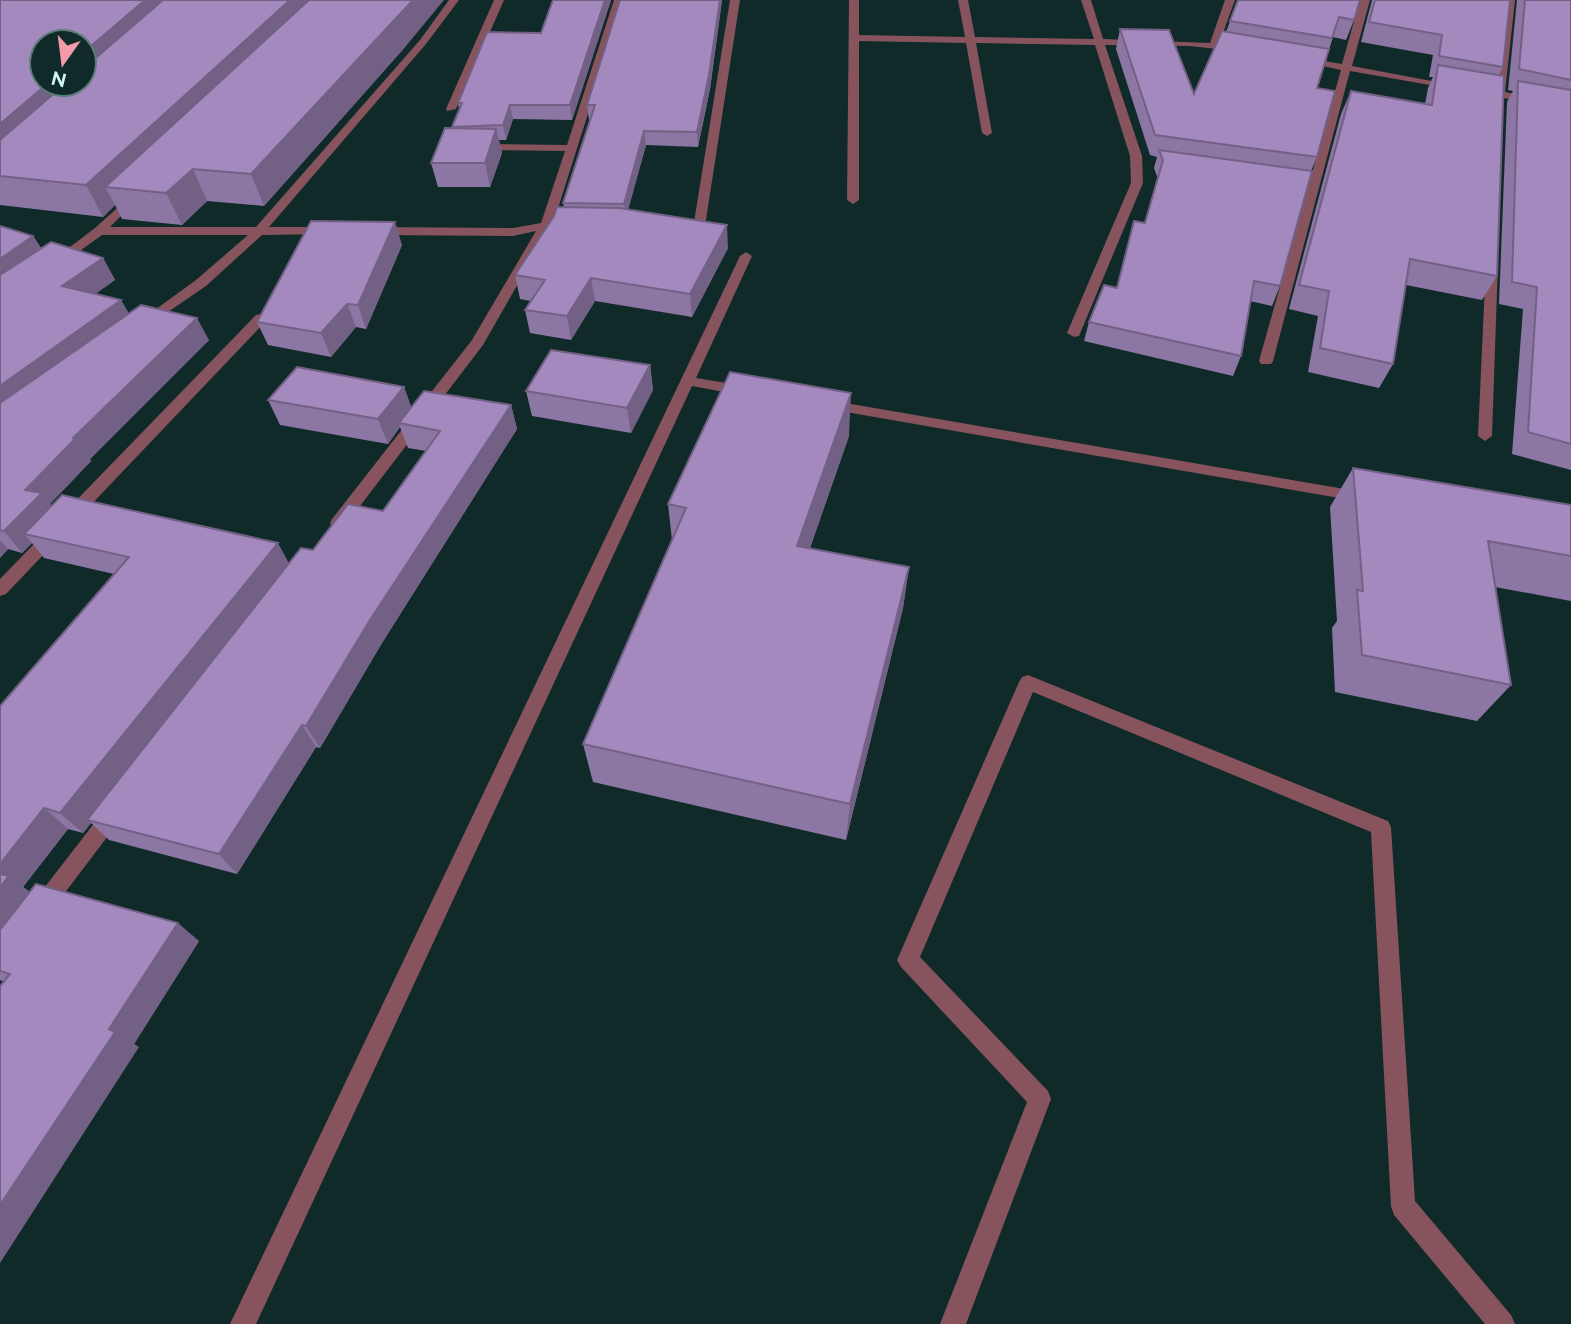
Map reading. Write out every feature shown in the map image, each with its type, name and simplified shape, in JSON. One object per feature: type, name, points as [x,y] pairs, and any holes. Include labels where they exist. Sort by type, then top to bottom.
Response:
[{"type":"street","points":[[134,332],[201,282],[259,230],[423,42],[454,0]]},
{"type":"street","points":[[451,109],[499,0]]},
{"type":"street","points":[[324,541],[478,342],[553,224],[571,148],[619,0]]},
{"type":"street","points":[[671,225],[699,226],[735,0]]},
{"type":"street","points":[[853,200],[854,0]]},
{"type":"street","points":[[963,0],[987,133]]},
{"type":"street","points":[[1074,333],[1137,183],[1136,160],[1086,0]]},
{"type":"street","points":[[1214,46],[1230,0]]},
{"type":"street","points":[[1266,361],[1365,0]]},
{"type":"street","points":[[1499,101],[1510,0]]},
{"type":"street","points":[[854,38],[1214,46],[1254,52]]},
{"type":"street","points":[[1293,58],[1461,87]]},
{"type":"street","points":[[1474,90],[1499,101],[1571,107]]},
{"type":"street","points":[[466,147],[571,148]]},
{"type":"street","points":[[1136,160],[1150,162]]},
{"type":"street","points":[[43,271],[99,231],[148,183]]},
{"type":"street","points":[[1300,183],[1314,185]]},
{"type":"street","points":[[366,231],[513,232],[553,224]]},
{"type":"street","points":[[99,231],[339,231]]},
{"type":"street","points":[[1485,436],[1493,244]]},
{"type":"street","points":[[243,1324],[746,256]]},
{"type":"street","points":[[0,590],[261,318]]},
{"type":"street","points":[[689,381],[757,393]]},
{"type":"street","points":[[811,402],[1380,500]]},
{"type":"street","points":[[953,1324],[1040,1100],[908,960],[1028,682],[1381,827],[1403,1206],[1502,1324]]},
{"type":"street","points":[[34,917],[128,795]]},
{"type":"building","points":[[0,0],[145,0],[98,40],[98,28],[28,28],[28,98],[31,98],[0,124]]},
{"type":"building","points":[[163,0],[290,0],[86,185],[0,176],[0,140],[49,98],[98,98],[98,56]]},
{"type":"building","points":[[309,0],[413,0],[251,174],[193,169],[166,193],[105,187]]},
{"type":"building","points":[[553,0],[605,0],[570,105],[510,105],[503,125],[452,127],[462,103],[458,103],[487,32],[541,33]]},
{"type":"building","points":[[620,0],[720,0],[697,132],[644,131],[624,204],[563,203],[595,105],[587,105]]},
{"type":"building","points":[[1238,0],[1360,0],[1354,20],[1339,17],[1332,38],[1230,21]]},
{"type":"building","points":[[1375,0],[1510,0],[1503,67],[1439,56],[1442,35],[1369,22]]},
{"type":"building","points":[[1525,0],[1571,0],[1571,80],[1519,69]]},
{"type":"building","points":[[1120,29],[1169,30],[1194,94],[1222,31],[1329,49],[1317,88],[1335,91],[1317,157],[1155,135]]},
{"type":"building","points":[[1438,65],[1504,76],[1497,276],[1410,259],[1393,364],[1320,348],[1329,291],[1299,285],[1351,91],[1432,105]]},
{"type":"building","points":[[1518,81],[1571,90],[1571,444],[1528,432],[1537,287],[1512,282]]},
{"type":"building","points":[[445,128],[496,129],[485,163],[431,163]]},
{"type":"building","points":[[1159,150],[1312,171],[1280,286],[1254,281],[1241,356],[1089,322],[1104,285],[1117,288],[1134,221],[1145,223],[1163,160]]},
{"type":"building","points":[[557,207],[619,208],[727,225],[690,294],[591,278],[567,316],[525,310],[545,280],[515,275],[554,216]]},
{"type":"building","points":[[311,221],[395,222],[358,305],[347,304],[321,333],[257,322]]},
{"type":"building","points":[[0,226],[33,236],[0,259]]},
{"type":"building","points":[[51,242],[103,258],[62,286],[121,300],[0,386],[0,275]]},
{"type":"building","points":[[141,305],[197,318],[73,438],[75,439],[25,490],[42,493],[4,531],[0,530],[0,403]]},
{"type":"building","points":[[551,350],[650,365],[627,408],[526,391]]},
{"type":"building","points":[[297,367],[404,387],[378,419],[268,400]]},
{"type":"building","points":[[730,372],[851,393],[797,546],[909,567],[850,804],[583,744],[686,508],[668,504]]},
{"type":"building","points":[[424,391],[511,405],[370,620],[306,726],[302,725],[219,854],[87,820],[301,548],[313,550],[348,504],[383,511],[440,431],[399,423]]},
{"type":"building","points":[[1353,468],[1571,505],[1571,556],[1488,541],[1511,685],[1362,655],[1357,590],[1363,591]]},
{"type":"building","points":[[62,495],[278,543],[60,813],[44,808],[0,864],[0,706],[129,557],[24,534]]},
{"type":"building","points":[[0,874],[9,876],[0,887]]},
{"type":"building","points":[[36,884],[178,923],[109,1029],[115,1032],[0,1205],[0,986],[10,974],[0,971],[0,930]]}]
